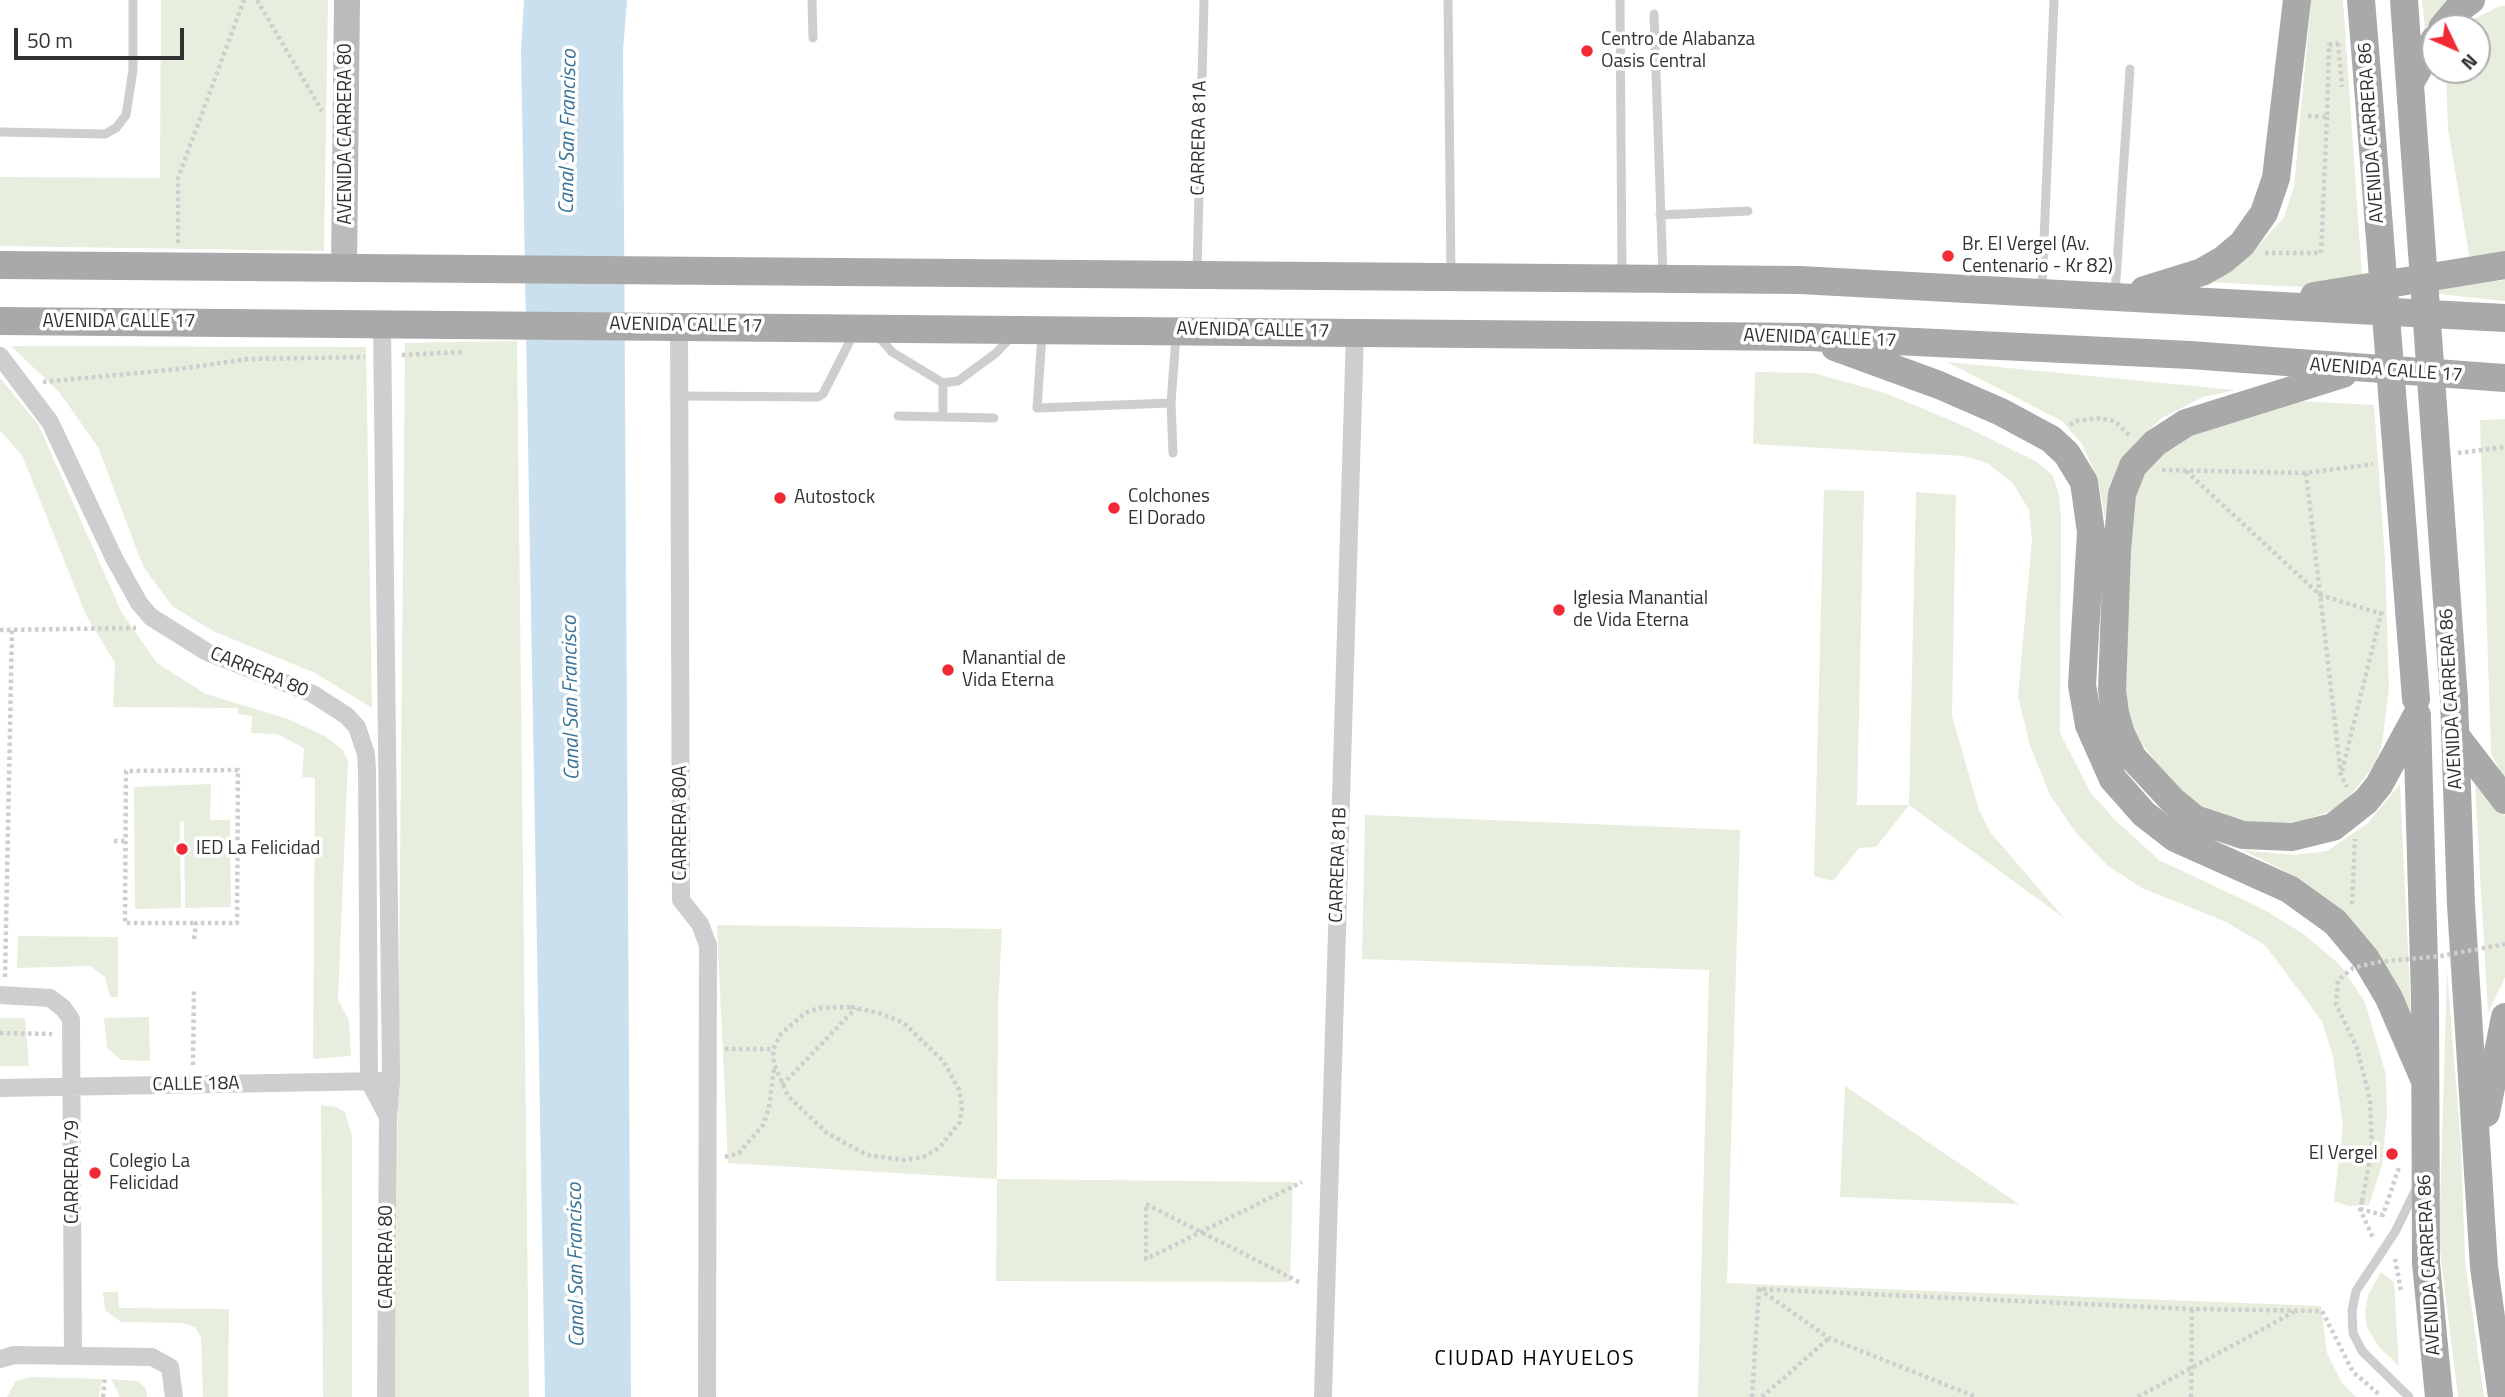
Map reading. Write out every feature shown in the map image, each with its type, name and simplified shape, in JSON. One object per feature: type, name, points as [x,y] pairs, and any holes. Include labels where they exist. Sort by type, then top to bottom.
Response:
[{"type":"main road","points":[[2118,296],[2202,272],[2231,254],[2254,229],[2272,198],[2297,0]]},
{"type":"main road","name":"AVENIDA CARRERA 86","points":[[2361,0],[2416,707],[2425,1081],[2426,1263],[2439,1397]]},
{"type":"main road","name":"AVENIDA CARRERA 86","points":[[2404,0],[2454,699],[2461,905],[2478,1168],[2498,1337],[2502,1397]]},
{"type":"main road","points":[[2454,14],[2471,0]]},
{"type":"main road","points":[[2411,91],[2421,69]]},
{"type":"main road","points":[[0,265],[1800,280],[2505,318]]},
{"type":"main road","points":[[2258,305],[2505,265]]},
{"type":"main road","name":"AVENIDA CALLE 17","points":[[0,321],[1810,337],[2190,355],[2358,370],[2505,378]]},
{"type":"main road","points":[[1810,337],[1939,385],[2001,412],[2051,439],[2067,454],[2084,482],[2091,532],[2082,685],[2092,734],[2113,779],[2144,814],[2167,832],[2190,846],[2289,889],[2335,922],[2365,959],[2389,998],[2425,1081]]},
{"type":"main road","points":[[2358,370],[2208,414],[2170,432],[2143,453],[2133,466],[2122,494],[2113,607],[2112,690],[2121,734],[2133,758],[2172,800],[2195,819],[2243,835],[2292,837],[2333,827],[2357,809],[2379,785],[2416,707]]},
{"type":"main road","points":[[2477,377],[2505,389]]},
{"type":"main road","points":[[2455,735],[2505,800]]},
{"type":"main road","points":[[2478,1168],[2494,1063],[2505,1017]]},
{"type":"street","name":"AVENIDA CARRERA 80","points":[[344,267],[346,0]]},
{"type":"street","name":"CARRERA 80","points":[[382,324],[391,1080],[388,1117],[386,1397]]},
{"type":"street","name":"CARRERA 80A","points":[[666,326],[680,396],[681,900],[700,924],[708,945],[707,1397]]},
{"type":"street","name":"CARRERA 81B","points":[[1323,1397],[1355,332]]},
{"type":"street","name":"CARRERA 80","points":[[0,356],[50,422],[114,558],[139,603],[165,628],[207,652],[313,694],[347,716],[362,737],[367,771],[369,1081],[388,1117]]},
{"type":"street","name":"CARRERA 79","points":[[2,995],[50,998],[63,1007],[71,1019],[73,1356]]},
{"type":"street","name":"CALLE 18A","points":[[0,1088],[391,1080]]},
{"type":"street","points":[[0,1359],[13,1355],[152,1357],[163,1361],[173,1377],[174,1397]]},
{"type":"lane","points":[[0,132],[105,134],[116,128],[127,115],[133,70],[133,0]]},
{"type":"lane","points":[[812,0],[813,38]]},
{"type":"lane","name":"CARRERA 81A","points":[[1197,276],[1204,0]]},
{"type":"lane","points":[[1448,0],[1451,277]]},
{"type":"lane","points":[[1620,0],[1622,278]]},
{"type":"lane","points":[[2042,291],[2054,0]]},
{"type":"lane","points":[[1654,13],[1663,278]]},
{"type":"lane","points":[[2118,296],[2130,69]]},
{"type":"lane","points":[[1660,215],[1748,211]]},
{"type":"lane","points":[[680,396],[818,397],[823,394],[863,327],[892,352],[943,383],[958,380],[1031,329]]},
{"type":"lane","points":[[1031,329],[1037,408],[1171,403]]},
{"type":"lane","points":[[1173,453],[1171,403],[1176,330]]},
{"type":"lane","points":[[943,383],[943,416]]},
{"type":"lane","points":[[898,416],[994,418]]},
{"type":"lane","points":[[2409,1397],[2362,1351],[2353,1332],[2352,1311],[2356,1291],[2395,1232],[2425,1172]]},
{"type":"path","points":[[178,244],[178,178],[244,0]]},
{"type":"path","points":[[257,0],[325,117]]},
{"type":"path","points":[[2231,254],[2321,253],[2329,45],[2338,43]]},
{"type":"path","points":[[2284,115],[2327,117]]},
{"type":"path","points":[[19,382],[52,382],[248,359],[468,352]]},
{"type":"path","points":[[2186,471],[2320,595],[2382,614],[2341,775],[2327,651],[2320,595],[2306,473]]},
{"type":"path","points":[[0,630],[165,628]]},
{"type":"path","points":[[2,995],[12,630]]},
{"type":"path","points":[[238,770],[237,923],[196,923],[125,923],[126,771],[238,770]]},
{"type":"path","points":[[2350,941],[2357,809]]},
{"type":"path","points":[[114,841],[126,841]]},
{"type":"path","points":[[194,939],[196,923]]},
{"type":"path","points":[[2403,1302],[2397,1261],[2372,1237],[2360,1209],[2372,1149],[2370,1100],[2357,1048],[2336,1004],[2338,981],[2353,968],[2378,962],[2441,956],[2505,944]]},
{"type":"path","points":[[192,1069],[194,989]]},
{"type":"path","points":[[725,1157],[739,1153],[763,1125],[771,1097],[773,1049],[780,1034],[805,1013],[819,1008],[856,1008],[904,1023],[944,1062],[959,1090],[962,1107],[960,1122],[939,1148],[923,1157],[904,1160],[867,1155],[839,1142],[813,1122],[782,1085],[774,1064]]},
{"type":"path","points":[[782,1085],[856,1008]]},
{"type":"path","points":[[0,1034],[73,1034]]},
{"type":"path","points":[[708,1049],[773,1049]]},
{"type":"path","points":[[2360,1209],[2383,1214],[2398,1170],[2425,1172]]},
{"type":"path","points":[[1299,1282],[1200,1232],[1146,1204],[1146,1259],[1200,1232],[1302,1182]]},
{"type":"path","points":[[1759,1289],[2322,1311],[2353,1372],[2381,1396],[2395,1385]]},
{"type":"path","points":[[1759,1289],[1829,1338],[1976,1397]]},
{"type":"path","points":[[1752,1397],[1759,1289]]},
{"type":"path","points":[[2191,1397],[2192,1308]]},
{"type":"path","points":[[2138,1397],[2297,1310]]},
{"type":"path","points":[[1762,1397],[1829,1338]]},
{"type":"path","points":[[103,1397],[106,1371]]},
{"type":"green space","points":[[161,0],[328,0],[324,251],[0,246],[0,177],[160,178]]},
{"type":"green space","points":[[2311,0],[2343,0],[2362,275],[2302,287],[2207,282],[2251,254],[2284,217],[2294,187]]},
{"type":"green space","points":[[2422,0],[2450,0],[2438,14],[2423,14]]},
{"type":"green space","points":[[2505,6],[2505,252],[2470,260],[2448,129],[2446,84],[2491,84],[2491,14],[2484,14]]},
{"type":"green space","points":[[2504,280],[2505,301],[2420,292]]},
{"type":"green space","points":[[517,341],[529,1397],[395,1397],[405,343]]},
{"type":"green space","points":[[11,346],[366,347],[372,708],[315,673],[213,631],[172,606],[143,566],[98,447],[59,392]]},
{"type":"green space","points":[[1947,362],[2235,390],[2203,397],[2162,418],[2136,442],[2115,481],[2105,518],[2098,479],[2082,444],[2062,421]]},
{"type":"green space","points":[[1755,372],[1813,373],[1885,393],[1964,426],[2037,462],[2053,476],[2059,495],[2061,518],[2060,733],[2090,792],[2114,819],[2159,860],[2265,910],[2305,935],[2340,965],[2365,1002],[2386,1075],[2387,1114],[2382,1165],[2369,1205],[2348,1206],[2334,1201],[2343,1125],[2333,1057],[2322,1021],[2265,945],[2226,922],[2142,888],[2108,866],[2077,834],[2050,795],[2030,746],[2018,696],[2032,539],[2029,510],[2013,483],[1987,463],[1964,456],[1753,444]]},
{"type":"green space","points":[[0,378],[38,424],[122,613],[157,663],[206,694],[288,719],[325,736],[343,750],[348,761],[338,999],[349,1021],[351,1056],[313,1059],[315,778],[302,777],[304,748],[277,734],[251,733],[252,716],[238,714],[238,708],[113,707],[115,663],[86,615],[22,455],[0,431]]},
{"type":"green space","points":[[2297,401],[2374,405],[2385,559],[2389,689],[2382,744],[2375,764],[2363,780],[2347,799],[2331,811],[2305,820],[2278,824],[2233,821],[2180,797],[2132,729],[2124,691],[2133,491],[2161,451],[2204,428]]},
{"type":"green space","points":[[2505,419],[2505,782],[2491,752],[2480,420]]},
{"type":"green space","points":[[1824,490],[1864,491],[1857,805],[1909,805],[1876,847],[1859,848],[1833,881],[1814,876]]},
{"type":"green space","points":[[1916,492],[1956,495],[1952,716],[1979,810],[1990,832],[2064,918],[1909,805]]},
{"type":"green space","points":[[211,784],[210,820],[230,820],[231,907],[185,908],[184,821],[180,822],[181,908],[135,909],[134,787]]},
{"type":"green space","points":[[2400,784],[2411,1012],[2391,975],[2339,908],[2291,874],[2242,850],[2294,855],[2327,851],[2368,823]]},
{"type":"green space","points":[[2475,785],[2505,816],[2505,977],[2488,1013]]},
{"type":"green space","points":[[1365,815],[1740,830],[1727,1283],[2321,1306],[2327,1353],[2342,1383],[2356,1397],[1698,1397],[1709,970],[1362,959]]},
{"type":"green space","points":[[717,925],[1002,929],[998,1007],[997,1179],[728,1163]]},
{"type":"green space","points":[[18,936],[118,937],[118,997],[110,997],[105,977],[90,966],[17,968]]},
{"type":"green space","points":[[2447,970],[2461,1145],[2465,1260],[2484,1397],[2458,1397],[2439,1242]]},
{"type":"green space","points":[[149,1017],[150,1061],[121,1060],[107,1048],[104,1018]]},
{"type":"green space","points":[[0,1018],[25,1018],[29,1066],[0,1066]]},
{"type":"green space","points":[[1845,1086],[2019,1204],[1840,1197]]},
{"type":"green space","points":[[321,1105],[336,1107],[345,1112],[352,1136],[352,1397],[323,1397]]},
{"type":"green space","points":[[997,1179],[1293,1182],[1290,1282],[996,1281]]},
{"type":"green space","points":[[2381,1272],[2394,1282],[2399,1366],[2379,1347],[2367,1328],[2365,1312],[2368,1295]]},
{"type":"green space","points":[[103,1292],[118,1292],[119,1308],[229,1309],[228,1397],[203,1397],[201,1337],[195,1327],[183,1323],[121,1322],[105,1310]]},
{"type":"green space","points":[[31,1377],[102,1379],[99,1397],[7,1397],[16,1381]]},
{"type":"green space","points":[[111,1379],[138,1381],[146,1389],[147,1397],[120,1397]]},
{"type":"water","name":"Canal San Francisco","points":[[524,0],[627,0],[623,51],[631,1397],[545,1397],[521,50]]},
{"type":"place","name":"Centro de Alabanza Oasis Central","points":[[1587,51]]},
{"type":"place","name":"Br. El Vergel (Av. Centenario - Kr 82)","points":[[1948,256]]},
{"type":"place","name":"Autostock","points":[[780,498]]},
{"type":"place","name":"Colchones El Dorado","points":[[1114,508]]},
{"type":"place","name":"Iglesia Manantial de Vida Eterna","points":[[1559,610]]},
{"type":"place","name":"Manantial de Vida Eterna","points":[[948,670]]},
{"type":"place","name":"IED La Felicidad","points":[[182,849]]},
{"type":"place","name":"El Vergel","points":[[2392,1154]]},
{"type":"place","name":"Colegio La Felicidad","points":[[95,1173]]},
{"type":"district","name":"CIUDAD HAYUELOS","points":[[1535,1360]]}]
